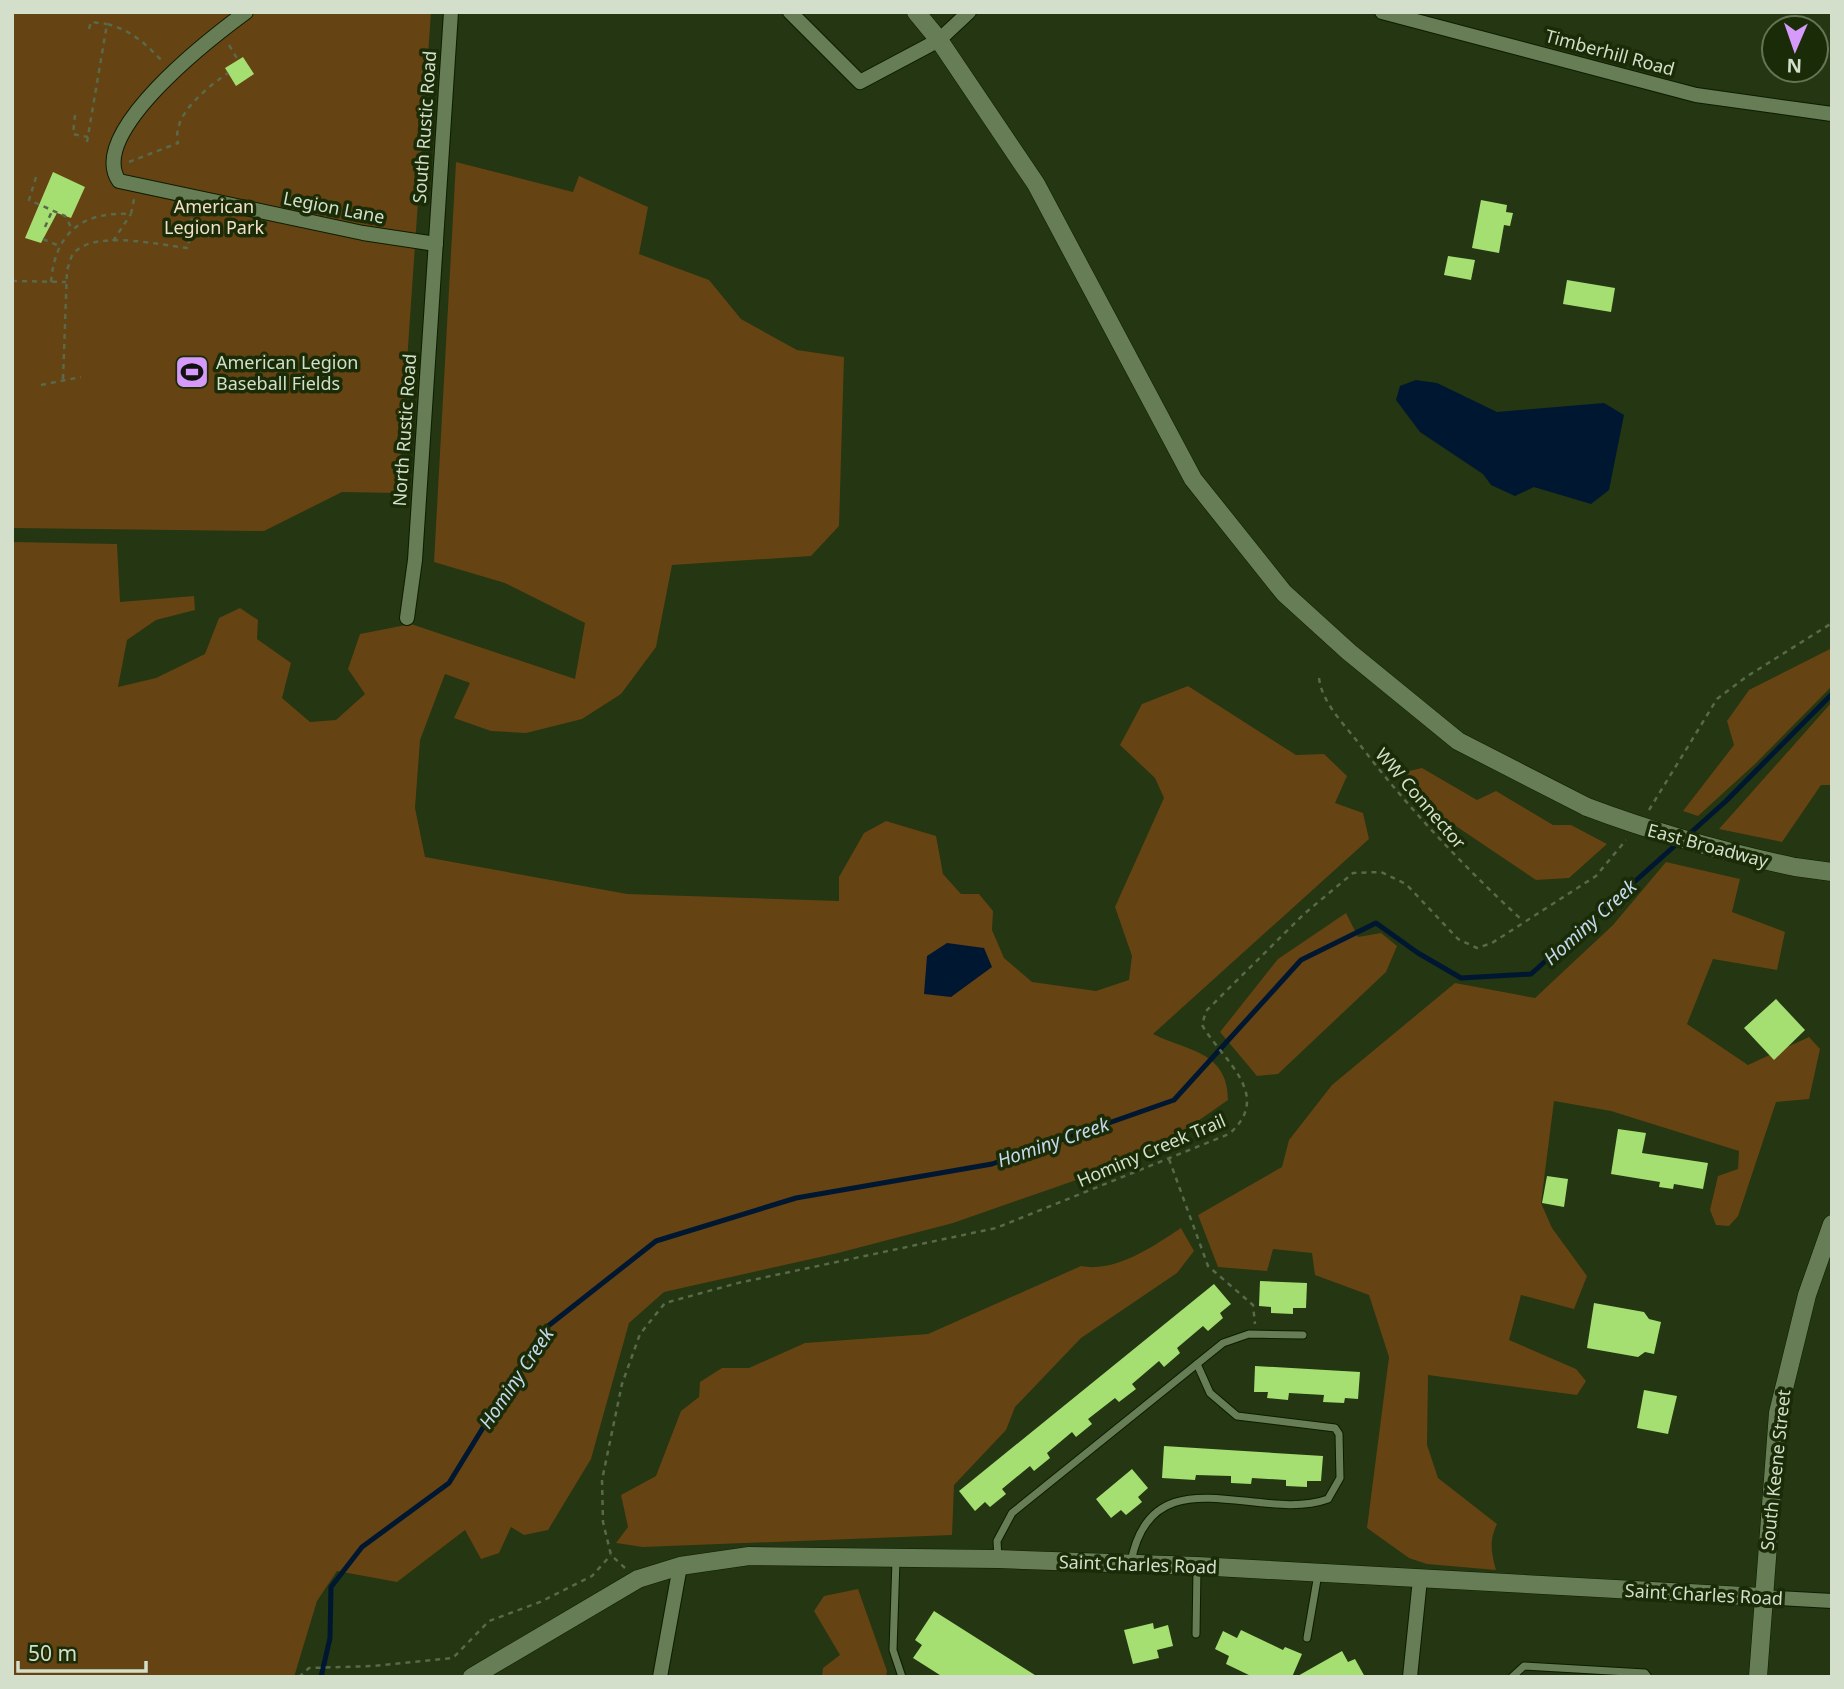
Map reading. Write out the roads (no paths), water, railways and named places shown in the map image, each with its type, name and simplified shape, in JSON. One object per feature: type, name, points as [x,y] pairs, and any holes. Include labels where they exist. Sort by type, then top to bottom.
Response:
[{"type":"street","name":"Legion Lane","points":[[246,12],[204,42],[137,112],[115,151],[113,169],[119,181],[136,187],[363,233],[436,244]]},
{"type":"street","name":"South Rustic Road","points":[[436,244],[451,12]]},
{"type":"street","points":[[790,12],[860,82],[939,40],[968,12]]},
{"type":"street","name":"East Broadway","points":[[916,12],[939,40],[1036,184],[1193,479],[1284,593],[1349,652],[1458,741],[1587,807],[1663,835],[1724,852],[1832,872]]},
{"type":"street","name":"Timberhill Road","points":[[1382,12],[1696,95],[1832,114]]},
{"type":"street","name":"North Rustic Road","points":[[407,618],[415,560],[436,244]]},
{"type":"street","name":"South Keene Street","points":[[1758,1677],[1778,1413],[1807,1295],[1832,1224]]},
{"type":"street","name":"Saint Charles Road","points":[[472,1677],[494,1667],[638,1579],[680,1566],[749,1556],[1130,1563],[1832,1601]]},
{"type":"street","points":[[660,1677],[680,1566]]},
{"type":"street","points":[[1410,1677],[1420,1579]]},
{"type":"lane","points":[[998,1559],[997,1541],[1012,1513],[1223,1343],[1256,1334],[1303,1335]]},
{"type":"lane","points":[[1130,1563],[1134,1544],[1142,1529],[1156,1513],[1173,1503],[1193,1497],[1216,1497],[1273,1504],[1318,1503],[1328,1499],[1340,1478],[1339,1434],[1335,1427],[1237,1416],[1210,1393],[1197,1364]]},
{"type":"lane","points":[[896,1560],[893,1650],[902,1677]]},
{"type":"lane","points":[[1196,1634],[1197,1566]]},
{"type":"lane","points":[[1307,1638],[1318,1573]]},
{"type":"lane","points":[[1512,1677],[1524,1666],[1645,1673],[1648,1677]]},
{"type":"water","points":[[1416,380],[1437,383],[1497,412],[1604,403],[1624,415],[1609,490],[1591,504],[1534,487],[1515,496],[1491,485],[1483,474],[1420,432],[1396,400],[1400,386]]},
{"type":"water","points":[[947,943],[984,948],[992,967],[951,997],[924,994],[927,956]]},
{"type":"waterway","name":"Hominy Creek","points":[[1687,836],[1726,801],[1832,694]]},
{"type":"waterway","name":"Hominy Creek","points":[[321,1677],[330,1638],[331,1587],[362,1547],[449,1483],[543,1330],[656,1241],[796,1198],[992,1164],[1174,1100],[1301,960],[1376,923],[1418,953],[1461,978],[1531,974],[1679,842]]},
{"type":"place","name":"American Legion Baseball Fields","points":[[192,372]]},
{"type":"park label","name":"American Legion Park","points":[[214,216]]}]
